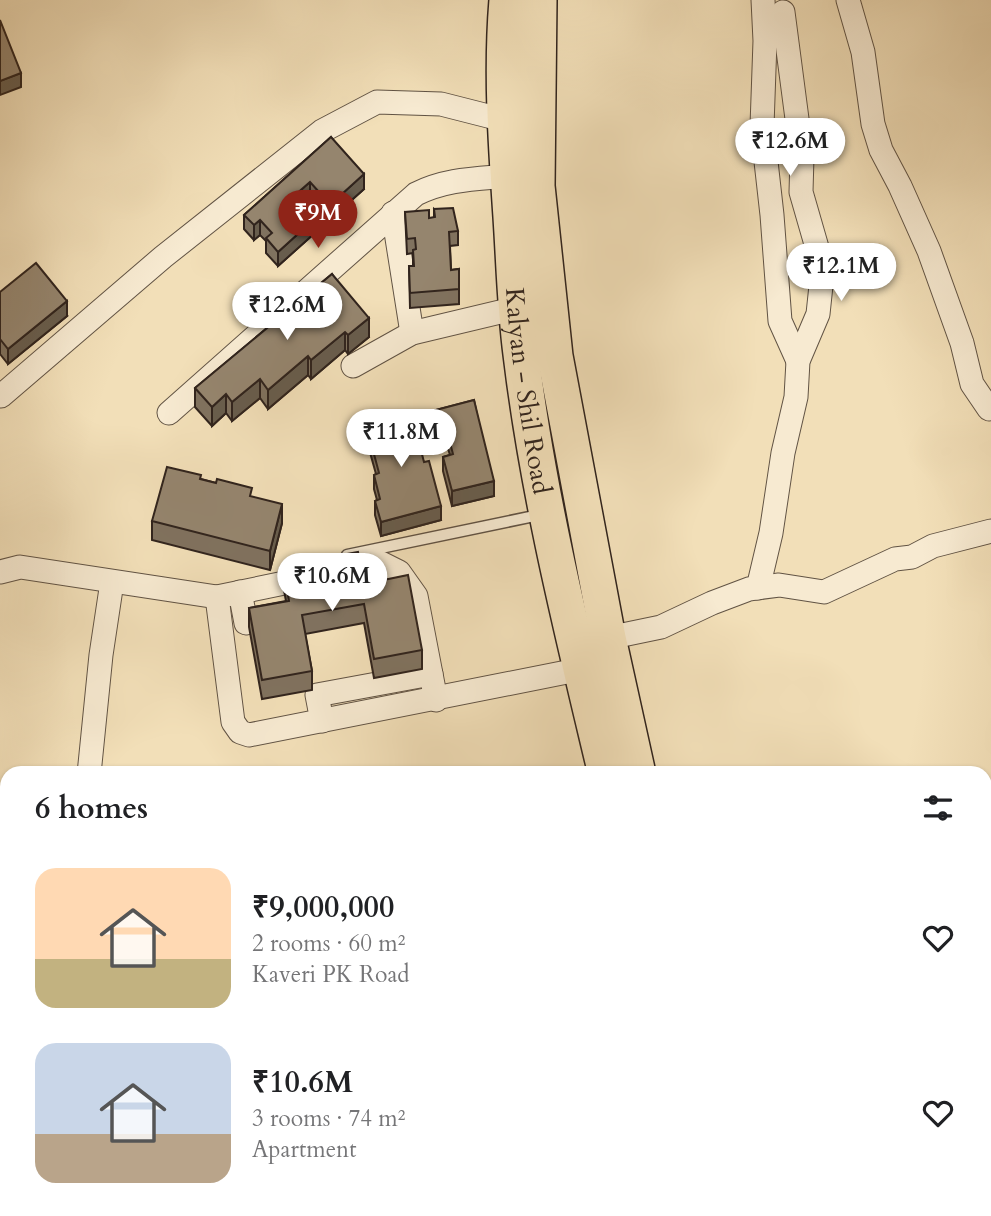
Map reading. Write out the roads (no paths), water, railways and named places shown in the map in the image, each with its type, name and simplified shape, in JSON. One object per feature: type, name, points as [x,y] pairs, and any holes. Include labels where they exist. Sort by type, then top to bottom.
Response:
[{"type":"main road","name":"Kalyan - Shil Road","points":[[507,0],[503,48],[505,113],[521,354],[547,513],[605,766]]},
{"type":"main road","name":"Kalyan - Shil Road","points":[[540,0],[538,199],[555,356],[608,638],[636,766]]},
{"type":"street","points":[[763,0],[762,126],[780,321],[799,361]]},
{"type":"street","points":[[848,0],[863,52],[873,124],[881,150],[929,251],[962,343],[972,384],[989,409],[991,408]]},
{"type":"street","points":[[758,588],[796,397],[799,361],[818,314],[822,276],[820,258],[801,192],[802,157],[796,93],[783,12]]},
{"type":"street","points":[[1,396],[163,257],[322,131],[376,102],[441,104],[492,117],[505,113]]},
{"type":"street","points":[[169,413],[416,194],[451,180],[508,177]]},
{"type":"street","points":[[393,213],[412,333]]},
{"type":"street","points":[[353,366],[412,333],[517,308]]},
{"type":"street","points":[[608,638],[661,627],[712,603],[758,588],[779,585],[824,593],[895,559],[912,557],[933,546],[991,531]]},
{"type":"street","points":[[0,572],[20,567],[217,597],[373,564],[392,566],[409,583],[416,596],[436,700]]},
{"type":"street","points":[[90,766],[101,655],[112,582]]},
{"type":"street","points":[[240,592],[246,623]]},
{"type":"street","points":[[217,597],[233,722],[240,732],[249,735],[582,669]]},
{"type":"street","points":[[322,721],[317,695],[430,674]]},
{"type":"street","points":[[375,684],[381,710]]},
{"type":"lane","points":[[337,557],[547,513]]}]
